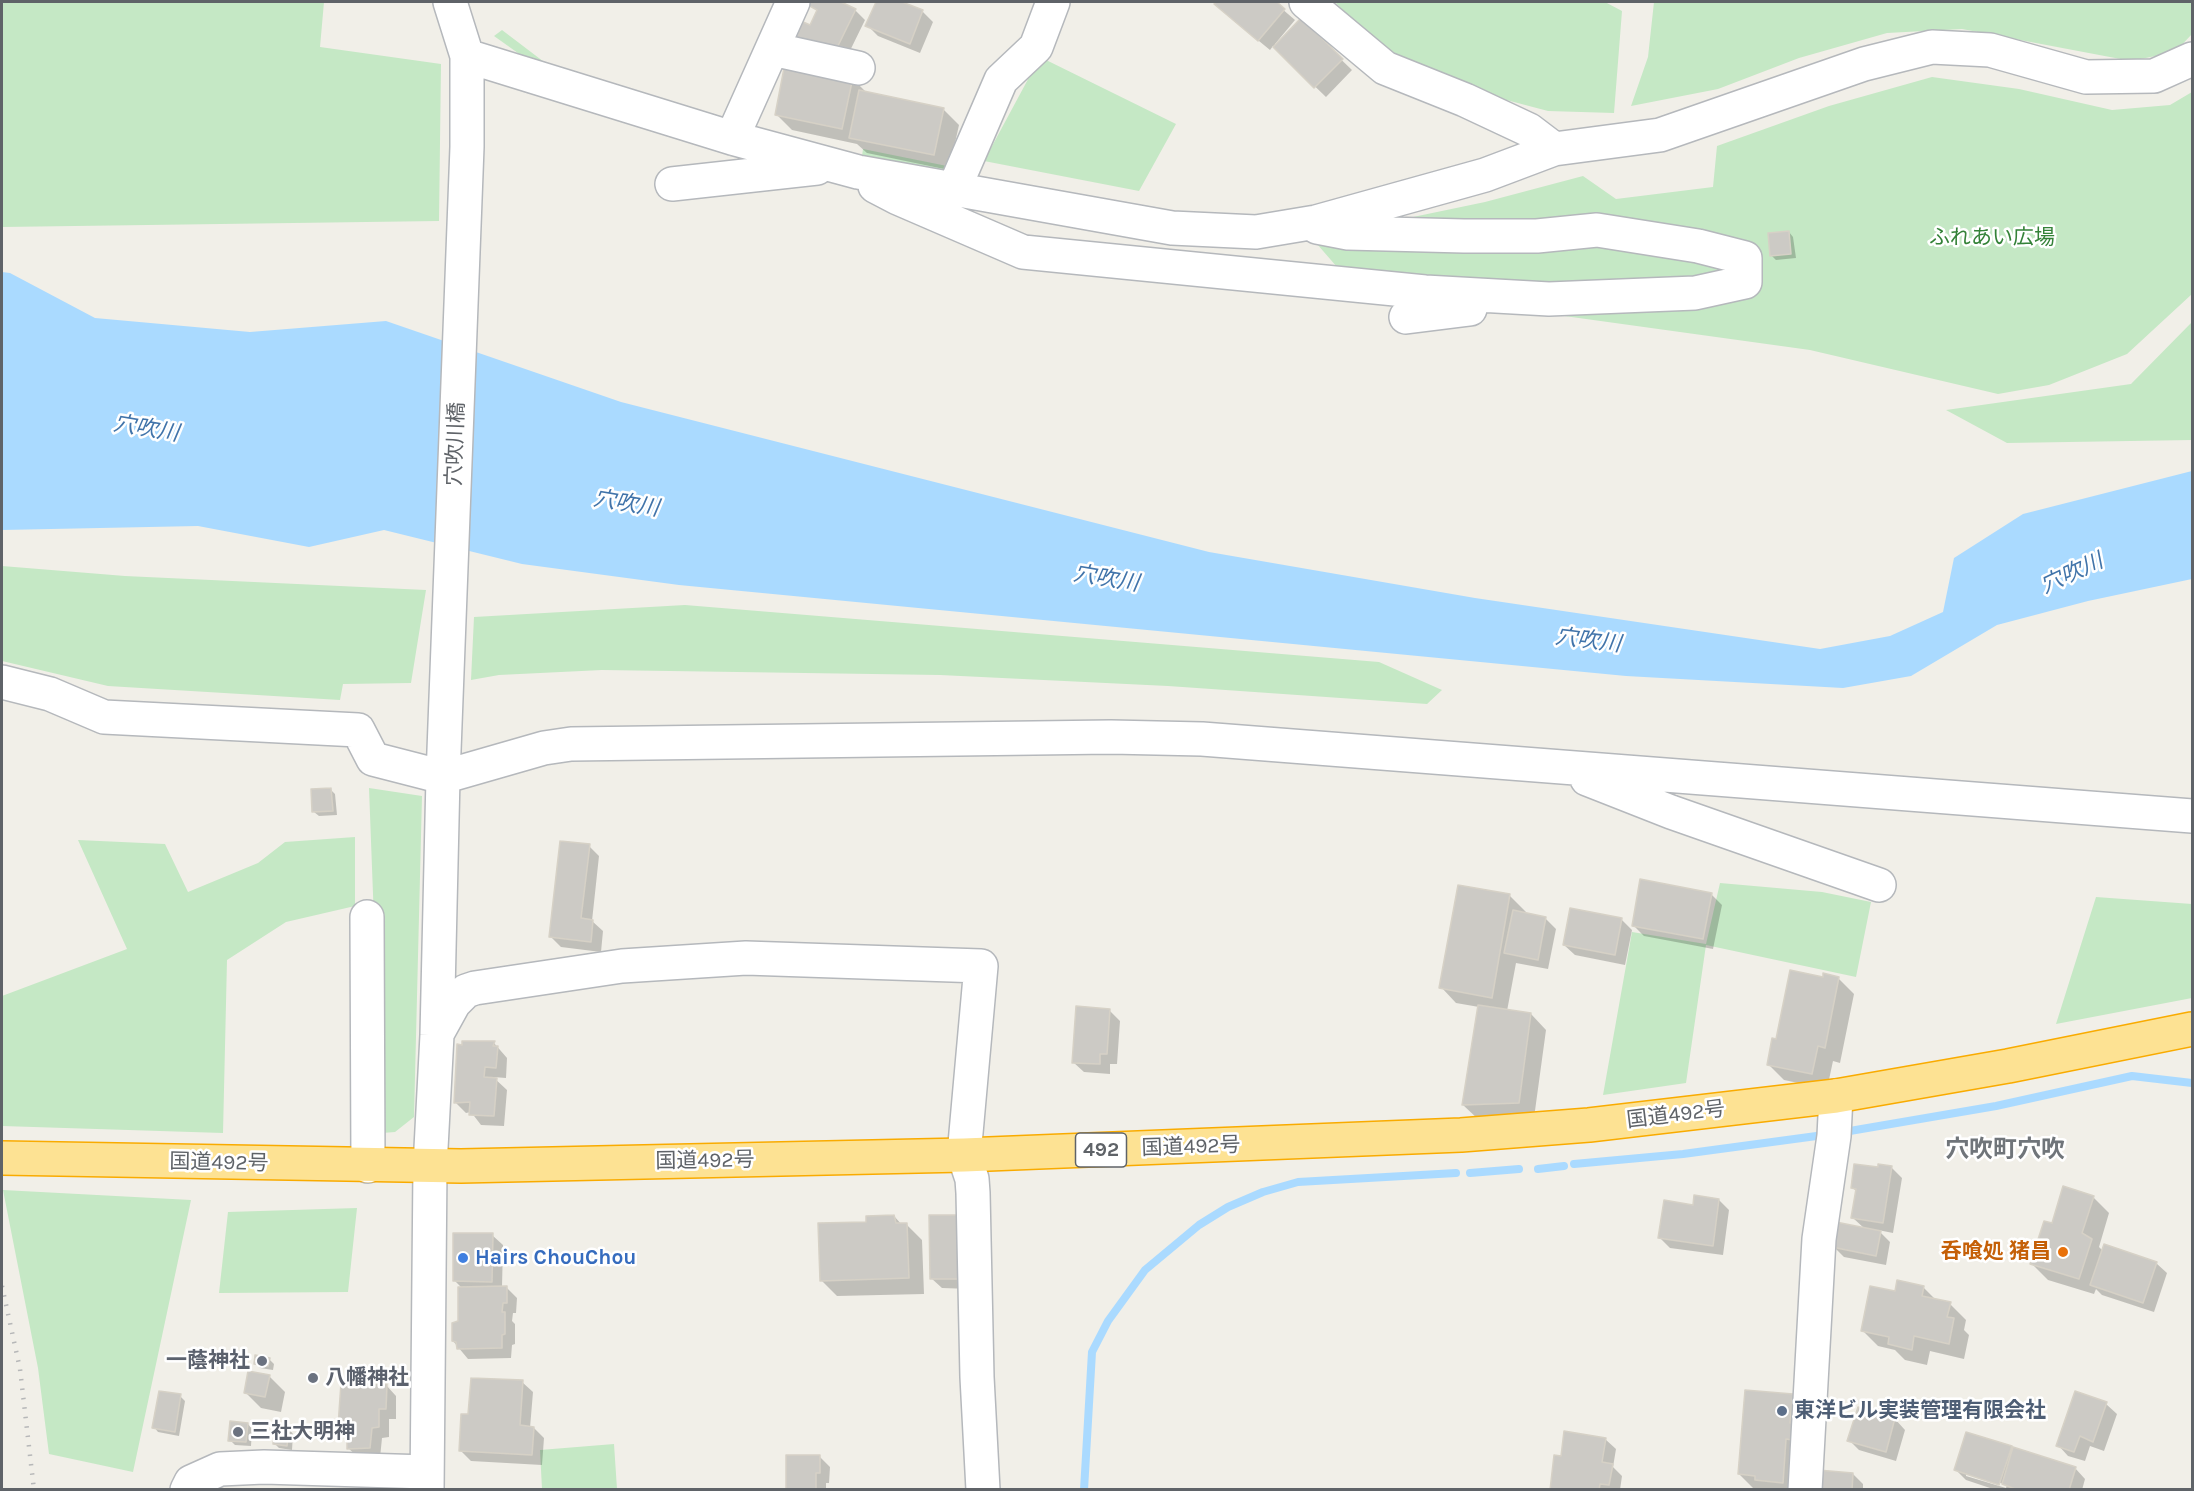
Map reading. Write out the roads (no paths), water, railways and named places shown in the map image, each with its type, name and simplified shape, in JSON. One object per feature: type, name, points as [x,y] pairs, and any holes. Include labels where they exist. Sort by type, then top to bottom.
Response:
[{"type":"highway","name":"国道492号","points":[[2,1158],[430,1167],[964,1155],[1461,1136],[1589,1125],[1836,1096],[2008,1066],[2193,1029]]},
{"type":"street","name":"穴吹川橋","points":[[427,1481],[430,1167],[437,1035],[443,777],[467,147],[467,56],[450,2]]},
{"type":"street","points":[[732,138],[793,2]]},
{"type":"street","points":[[954,189],[1000,80],[1036,47],[1053,2]]},
{"type":"street","points":[[1306,2],[1385,68],[1465,100],[1529,130],[1554,149]]},
{"type":"street","points":[[467,56],[732,138],[858,172],[1172,228],[1256,232],[1303,224],[1485,176],[1554,149],[1660,135],[1864,64],[1932,47],[1990,50],[2086,77],[2154,76],[2193,59]]},
{"type":"street","points":[[772,49],[858,68]]},
{"type":"street","points":[[672,184],[836,166],[898,198],[1023,252],[1425,291],[1550,299]]},
{"type":"street","points":[[1303,224],[1347,233],[1440,236],[1537,236],[1597,230],[1698,246],[1745,258],[1745,282],[1695,293],[1550,299],[1406,317]]},
{"type":"street","points":[[2,682],[50,694],[104,717],[358,730],[373,759],[443,777],[544,748],[571,744],[1111,737],[1202,739],[2193,816]]},
{"type":"street","points":[[1557,766],[1671,812],[1879,885]]},
{"type":"street","points":[[367,917],[368,1166]]},
{"type":"street","points":[[437,1035],[454,1003],[466,991],[622,966],[746,958],[981,966],[964,1155],[972,1179],[973,1193],[983,1490]]},
{"type":"street","points":[[1805,1490],[1818,1239],[1834,1136],[1836,1096]]},
{"type":"street","points":[[187,1490],[191,1482],[220,1469],[264,1467],[427,1481]]},
{"type":"water","name":"穴吹川","points":[[2,272],[10,273],[95,318],[250,332],[386,321],[621,402],[1209,552],[1475,598],[1820,649],[1890,636],[1943,612],[1954,558],[2023,514],[2192,471],[2192,579],[2088,601],[1997,625],[1911,676],[1843,688],[1626,676],[679,585],[522,564],[384,530],[309,547],[198,526],[2,530]]},
{"type":"waterway","points":[[1844,1132],[1996,1106],[2132,1076],[2192,1083]]},
{"type":"waterway","points":[[1574,1164],[1683,1154],[1824,1135]]},
{"type":"waterway","points":[[1538,1169],[1564,1166]]},
{"type":"waterway","points":[[1470,1173],[1519,1169]]},
{"type":"waterway","points":[[1084,1490],[1092,1352],[1108,1321],[1145,1270],[1199,1225],[1228,1207],[1263,1192],[1298,1182],[1456,1173]]},
{"type":"railway","points":[[2,1286],[20,1369],[34,1490]]},
{"type":"place","name":"呑喰処 猪昌","points":[[2063,1252]]},
{"type":"place","name":"Hairs ChouChou","points":[[463,1258]]},
{"type":"place","name":"一蔭神社","points":[[262,1361]]},
{"type":"place","name":"八幡神社","points":[[313,1378]]},
{"type":"place","name":"東洋ビル実装管理有限会社","points":[[1782,1411]]},
{"type":"place","name":"三社大明神","points":[[238,1432]]},
{"type":"district","name":"穴吹町穴吹","points":[[2005,1150]]},
{"type":"park label","name":"ふれあい広場","points":[[1992,238]]}]
